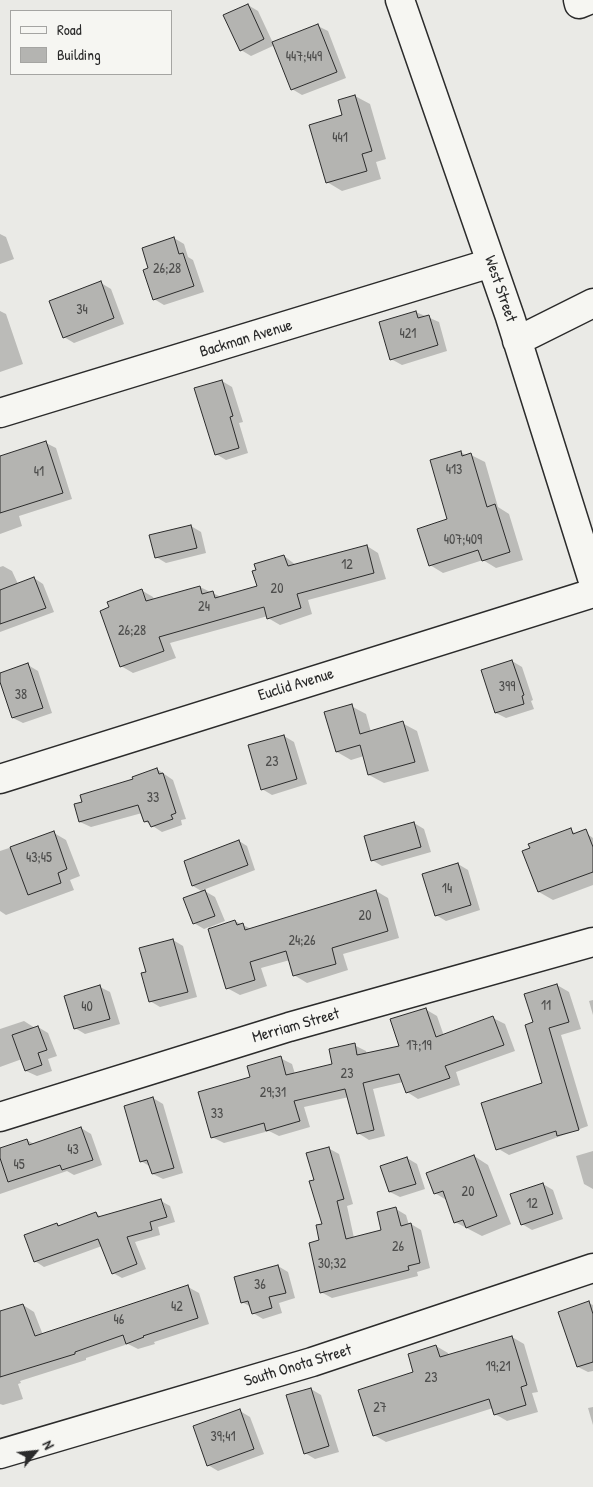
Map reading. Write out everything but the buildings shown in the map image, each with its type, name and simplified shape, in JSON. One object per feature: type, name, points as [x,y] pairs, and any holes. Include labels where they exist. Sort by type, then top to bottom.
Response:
[{"type":"street","name":"West Street","points":[[400,0],[517,341],[593,581]]},
{"type":"street","points":[[578,0],[579,4],[589,0]]},
{"type":"street","name":"Backman Avenue","points":[[0,413],[491,263]]},
{"type":"street","points":[[517,341],[593,303]]},
{"type":"street","name":"Euclid Avenue","points":[[0,779],[593,592]]},
{"type":"street","name":"Merriam Street","points":[[0,1117],[289,1027],[593,942]]},
{"type":"street","name":"South Onota Street","points":[[0,1454],[312,1362],[593,1268]]}]
